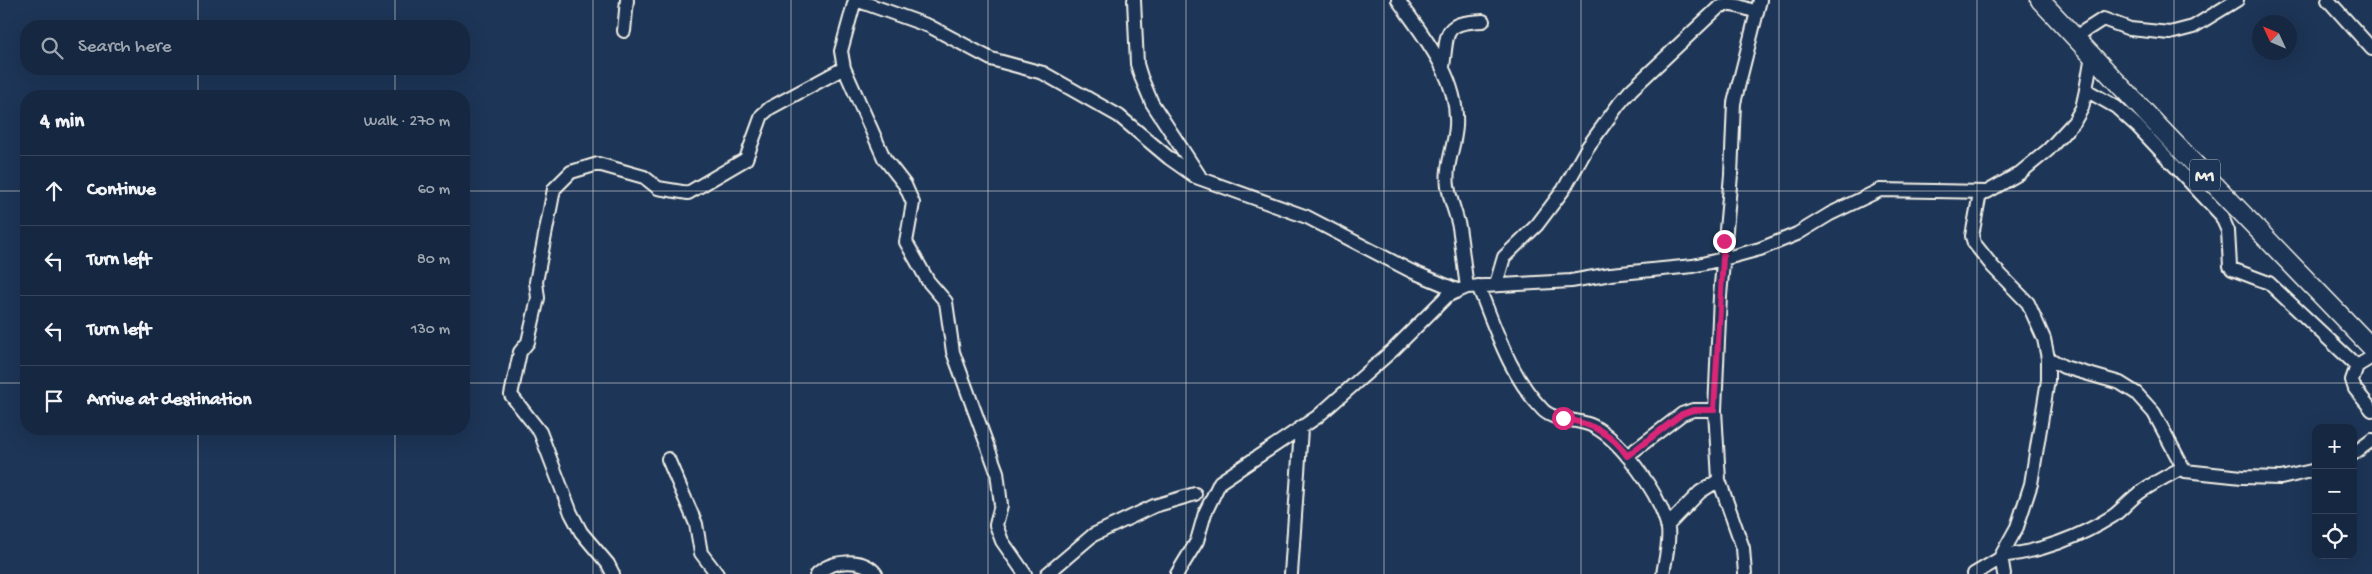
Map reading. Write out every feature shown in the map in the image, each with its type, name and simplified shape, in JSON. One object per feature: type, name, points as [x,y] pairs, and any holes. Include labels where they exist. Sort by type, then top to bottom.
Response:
[{"type":"highway","name":"M1","points":[[2040,0],[2159,128],[2372,348]]},
{"type":"street","points":[[624,32],[627,0]]},
{"type":"street","points":[[1025,574],[1002,541],[996,525],[1001,505],[997,472],[953,352],[946,302],[928,281],[906,242],[914,202],[905,185],[884,158],[844,68],[841,52],[855,0],[929,26],[991,59],[1043,73],[1119,116],[1169,158],[1203,179],[1307,217],[1411,271],[1467,288]]},
{"type":"street","points":[[1134,0],[1137,64],[1141,77],[1152,103],[1172,136],[1195,171],[1203,179]]},
{"type":"street","points":[[1398,0],[1443,66],[1456,113],[1456,126],[1448,167],[1448,186],[1458,226],[1467,288],[1497,337],[1506,357],[1540,407],[1550,415],[1594,426],[1614,440],[1654,493],[1667,526],[1668,542],[1663,574]]},
{"type":"street","points":[[2075,37],[2103,19],[2130,30],[2170,32],[2186,30],[2236,0]]},
{"type":"street","points":[[2328,0],[2372,49]]},
{"type":"street","points":[[1496,284],[1504,257],[1537,225],[1564,189],[1587,148],[1631,90],[1719,7],[1730,4],[1759,6],[1734,103],[1714,410],[1719,480],[1743,548],[1745,574]]},
{"type":"street","points":[[1443,66],[1446,41],[1452,28],[1456,24],[1483,22]]},
{"type":"street","points":[[1177,574],[1197,541],[1205,513],[1220,482],[1301,429],[1357,382],[1447,296],[1467,288],[1496,284],[1571,281],[1611,274],[1693,266],[1724,259],[1760,249],[1796,234],[1830,214],[1880,190],[1987,192],[2020,173],[2048,150],[2074,122],[2082,108],[2092,55]]},
{"type":"street","points":[[613,574],[581,532],[571,513],[561,492],[551,458],[540,432],[510,394],[520,352],[528,342],[538,298],[536,282],[554,189],[571,172],[598,164],[644,177],[658,188],[688,193],[746,159],[762,114],[844,68]]},
{"type":"street","points":[[2086,90],[2103,98],[2130,120],[2222,215],[2228,231],[2230,266],[2232,270],[2269,283],[2357,366]]},
{"type":"street","points":[[1980,193],[1972,236],[1974,243],[1993,268],[2028,303],[2044,339],[2048,358],[2048,380],[2031,484],[2017,527],[2001,557],[2004,574]]},
{"type":"street","points":[[2372,357],[2353,370],[2353,384],[2372,410]]},
{"type":"street","points":[[2048,358],[2064,367],[2094,374],[2128,386],[2154,414],[2182,468],[2190,473],[2282,478],[2312,471]]},
{"type":"street","points":[[1627,456],[1682,414],[1693,410],[1714,410]]},
{"type":"street","points":[[1290,574],[1301,429]]},
{"type":"street","points":[[2357,451],[2372,440]]},
{"type":"street","points":[[668,459],[696,524],[701,553],[717,574]]},
{"type":"street","points":[[1974,574],[2001,557],[2036,550],[2073,537],[2094,527],[2116,514],[2142,491],[2182,468]]},
{"type":"street","points":[[1667,526],[1700,492],[1719,480]]},
{"type":"street","points":[[1047,574],[1093,535],[1154,506],[1195,494]]},
{"type":"street","points":[[817,574],[826,566],[837,563],[859,564],[868,567],[876,574]]},
{"type":"route","points":[[1563,418],[1594,426],[1621,446],[1627,456],[1682,414],[1700,409],[1714,410],[1724,241]]}]
